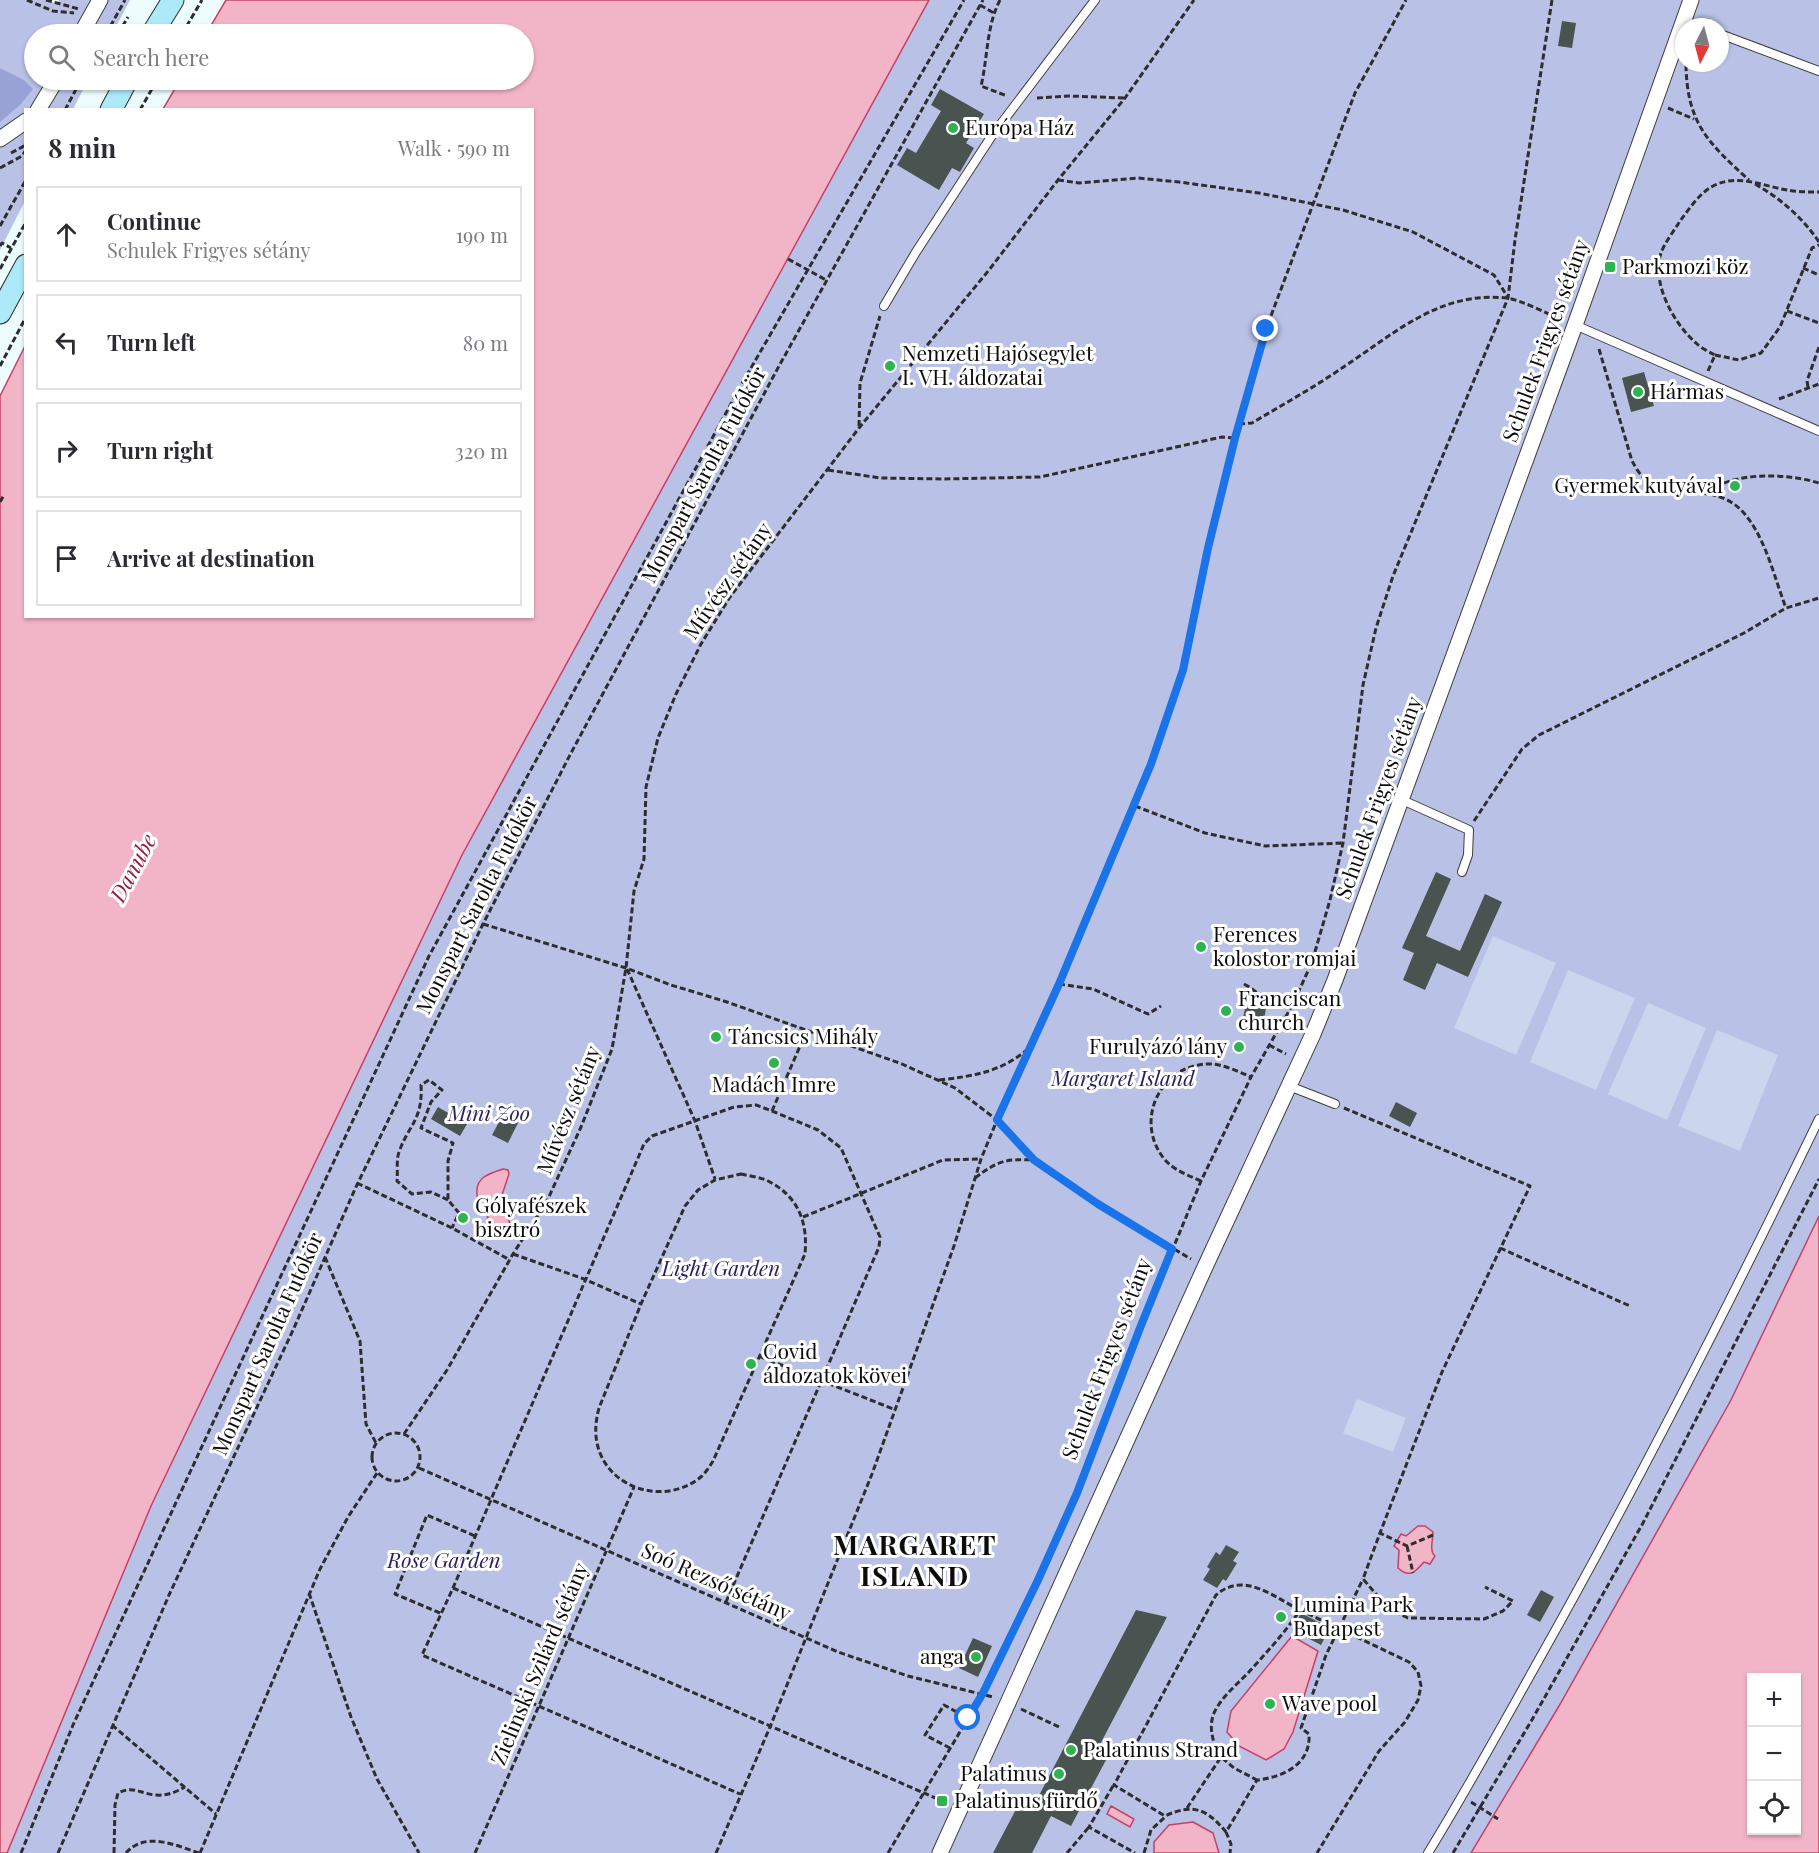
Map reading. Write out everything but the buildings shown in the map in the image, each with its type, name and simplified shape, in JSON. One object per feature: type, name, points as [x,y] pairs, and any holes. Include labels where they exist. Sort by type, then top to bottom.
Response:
[{"type":"main road","points":[[158,24],[173,0]]},
{"type":"main road","points":[[112,108],[122,90]]},
{"type":"main road","points":[[0,313],[22,259]]},
{"type":"street","points":[[87,24],[100,0]]},
{"type":"street","name":"Schulek Frigyes sétány","points":[[1684,18],[1691,0]]},
{"type":"street","name":"Schulek Frigyes sétány","points":[[940,1853],[1335,980],[1575,325],[1675,43]]},
{"type":"street","points":[[39,108],[50,90]]},
{"type":"street","points":[[0,139],[24,122]]},
{"type":"lane","points":[[884,306],[916,252],[991,137],[1095,0]]},
{"type":"lane","points":[[1729,37],[1819,71]]},
{"type":"lane","points":[[1575,325],[1819,431]]},
{"type":"lane","points":[[1400,799],[1469,830],[1468,855],[1462,872]]},
{"type":"lane","points":[[1288,1086],[1335,1104]]},
{"type":"lane","points":[[1428,1853],[1463,1797],[1577,1592],[1686,1389],[1819,1119]]},
{"type":"path","points":[[112,24],[125,0]]},
{"type":"path","points":[[188,24],[201,0]]},
{"type":"path","points":[[21,1853],[73,1725],[429,956],[807,269],[964,0]]},
{"type":"path","name":"Monspart Sarolta Futókör","points":[[58,1853],[169,1596],[357,1183],[483,924],[571,753],[826,280],[983,0]]},
{"type":"path","points":[[1000,0],[989,27],[987,64],[981,86],[1019,100],[1069,96],[1125,98]]},
{"type":"path","name":"Művész sétány","points":[[404,1434],[447,1370],[513,1254],[547,1201],[581,1127],[608,1060],[612,1049],[626,968],[634,891],[644,859],[646,787],[658,738],[700,644],[724,606],[859,428],[990,270],[1058,180],[1125,98],[1194,0]]},
{"type":"path","points":[[716,1853],[806,1639],[896,1410],[954,1246],[981,1159],[1135,806],[1183,670],[1208,548],[1235,438],[1266,329],[1355,93],[1406,0]]},
{"type":"path","name":"Schulek Frigyes sétány","points":[[888,1853],[983,1693],[1038,1580],[1077,1493],[1140,1328],[1201,1181],[1251,1077],[1293,1004],[1312,962],[1343,843],[1363,685],[1376,628],[1393,576],[1508,298],[1552,0]]},
{"type":"path","points":[[980,5],[994,13]]},
{"type":"path","points":[[124,24],[128,17]]},
{"type":"path","points":[[1686,72],[1686,87],[1694,119],[1703,134],[1725,159],[1751,181],[1775,196],[1806,223],[1819,244],[1812,248],[1780,327],[1761,353],[1739,360],[1715,355],[1697,345],[1680,328],[1667,304],[1660,284],[1661,253],[1670,236],[1701,195],[1714,185],[1728,181],[1751,181],[1786,190],[1819,192]]},
{"type":"path","points":[[66,108],[76,90]]},
{"type":"path","points":[[141,108],[151,90]]},
{"type":"path","points":[[1668,108],[1694,119]]},
{"type":"path","points":[[0,168],[24,153]]},
{"type":"path","points":[[1058,180],[1079,183],[1138,178],[1179,182],[1259,193],[1343,210],[1413,232],[1494,275],[1508,298]]},
{"type":"path","points":[[0,226],[24,184]]},
{"type":"path","points":[[0,268],[24,225]]},
{"type":"path","points":[[0,246],[2,243],[11,248],[22,259]]},
{"type":"path","points":[[788,260],[826,280]]},
{"type":"path","points":[[1803,268],[1819,275]]},
{"type":"path","points":[[1239,424],[1252,423],[1341,369],[1404,325],[1438,307],[1470,297],[1508,298],[1575,325]]},
{"type":"path","points":[[859,428],[860,382],[884,306]]},
{"type":"path","points":[[1787,311],[1819,323]]},
{"type":"path","points":[[0,366],[24,321]]},
{"type":"path","points":[[1594,332],[1632,461],[1642,477],[1658,486],[1677,492],[1709,493],[1727,500],[1742,511],[1757,530],[1786,609]]},
{"type":"path","points":[[1808,387],[1807,381],[1819,347]]},
{"type":"path","points":[[1704,381],[1715,355]]},
{"type":"path","points":[[1768,409],[1776,401],[1819,384]]},
{"type":"path","points":[[828,470],[880,478],[1040,477],[1222,437],[1235,438]]},
{"type":"path","points":[[1709,493],[1728,481],[1750,477],[1780,477],[1819,483]]},
{"type":"path","points":[[0,502],[4,495]]},
{"type":"path","points":[[1469,830],[1522,749],[1539,735],[1744,633],[1786,609],[1819,598]]},
{"type":"path","points":[[1135,806],[1205,833],[1265,846],[1343,843]]},
{"type":"path","points":[[483,924],[727,1002],[902,1064],[939,1080],[955,1088],[997,1120],[1034,1160],[1098,1204],[1205,1267]]},
{"type":"path","points":[[626,968],[695,1120],[715,1179]]},
{"type":"path","points":[[1059,984],[1093,989],[1148,1014],[1161,1006]]},
{"type":"path","points":[[1244,984],[1252,988],[1262,999],[1282,1006],[1293,1004]]},
{"type":"path","points":[[772,1111],[807,1030]]},
{"type":"path","points":[[1269,1045],[1280,1052]]},
{"type":"path","points":[[939,1080],[986,1072],[1012,1062],[1029,1048]]},
{"type":"path","points":[[1201,1181],[1177,1170],[1163,1158],[1153,1141],[1150,1122],[1153,1103],[1162,1086],[1176,1073],[1194,1065],[1213,1064],[1251,1077]]},
{"type":"path","points":[[421,1128],[431,1102],[442,1090],[429,1080],[421,1085],[422,1103],[414,1125],[398,1153],[397,1181],[412,1194],[431,1192],[448,1200],[459,1213],[452,1228]]},
{"type":"path","points":[[1300,1610],[1286,1632],[1223,1699],[1214,1714],[1211,1729],[1215,1746],[1221,1757],[1234,1768],[1257,1780],[1275,1778],[1291,1770],[1304,1757],[1309,1744],[1308,1734],[1301,1728],[1326,1656],[1363,1579],[1442,1372],[1530,1186],[1335,1104]]},
{"type":"path","points":[[726,1602],[879,1246],[880,1237],[841,1148],[818,1130],[756,1105],[734,1107],[695,1120],[652,1137],[644,1144],[490,1498],[476,1536],[422,1655],[740,1794]]},
{"type":"path","points":[[414,1125],[453,1143],[448,1161],[448,1200]]},
{"type":"path","points":[[803,1217],[943,1160],[981,1159]]},
{"type":"path","points":[[975,1178],[992,1165],[1009,1160],[1034,1160]]},
{"type":"path","points":[[741,1174],[767,1180],[789,1195],[803,1217],[807,1236],[805,1254],[713,1461],[702,1476],[687,1486],[670,1491],[652,1492],[634,1487],[620,1479],[609,1468],[600,1454],[595,1423],[641,1304],[685,1206],[698,1190],[715,1179],[741,1174]]},
{"type":"path","points":[[1453,1853],[1643,1523],[1819,1179]]},
{"type":"path","points":[[357,1183],[452,1228],[510,1260]]},
{"type":"path","points":[[1500,1248],[1630,1306]]},
{"type":"path","points":[[513,1254],[584,1279],[641,1304]]},
{"type":"path","points":[[325,1257],[360,1341],[366,1424],[376,1443]]},
{"type":"path","points":[[761,1357],[819,1382],[896,1410]]},
{"type":"path","points":[[388,1434],[404,1434],[419,1449],[419,1468],[409,1479],[392,1482],[377,1473],[371,1459],[376,1443],[388,1434]]},
{"type":"path","name":"Soó Rezső sétány","points":[[419,1468],[806,1639],[882,1668],[983,1693],[1008,1702]]},
{"type":"path","points":[[126,1853],[133,1845],[144,1840],[171,1843],[199,1853],[309,1593],[348,1517],[377,1473]]},
{"type":"path","name":"Zielinski Szilárd sétány","points":[[475,1853],[634,1487]]},
{"type":"path","points":[[440,1613],[395,1594],[427,1515],[476,1536]]},
{"type":"path","points":[[1380,1533],[1407,1546],[1433,1535]]},
{"type":"path","points":[[1407,1546],[1413,1573]]},
{"type":"path","points":[[1363,1579],[1389,1609],[1408,1618],[1484,1619],[1503,1611],[1513,1601],[1485,1587]]},
{"type":"path","points":[[1067,1853],[1089,1827],[1114,1785],[1216,1595],[1232,1585],[1241,1584],[1251,1585],[1408,1662],[1419,1672],[1421,1686],[1418,1700],[1406,1722],[1379,1751],[1317,1853]]},
{"type":"path","points":[[453,1588],[961,1808]]},
{"type":"path","points":[[309,1593],[351,1717],[377,1779],[419,1853]]},
{"type":"path","points":[[950,1748],[925,1735],[944,1705],[968,1718]]},
{"type":"path","points":[[1031,1714],[1059,1727]]},
{"type":"path","points":[[112,1725],[216,1814]]},
{"type":"path","points":[[1187,1808],[1221,1757]]},
{"type":"path","points":[[1226,1832],[1257,1780]]},
{"type":"path","points":[[1114,1785],[1165,1816]]},
{"type":"path","points":[[114,1853],[115,1805],[118,1793],[127,1788],[157,1795],[174,1793],[185,1787]]},
{"type":"path","points":[[1463,1797],[1498,1819]]},
{"type":"path","points":[[1144,1853],[1151,1830],[1165,1816],[1187,1808],[1208,1814],[1226,1832],[1230,1853]]},
{"type":"path","points":[[1089,1827],[1135,1853]]},
{"type":"green space","points":[[0,0],[46,0],[57,4],[59,0],[130,0],[117,24],[24,24],[24,90],[83,90],[74,108],[24,108],[24,203],[0,250]]},
{"type":"green space","name":"Margaret Island","points":[[929,0],[1819,0],[1819,1216],[1731,1400],[1559,1706],[1471,1853],[7,1853],[151,1506],[462,855]]},
{"type":"shaded area","points":[[0,68],[24,80],[24,90],[32,90],[20,105],[0,122]]},
{"type":"shaded area","points":[[1493,936],[1556,963],[1516,1055],[1454,1028]]},
{"type":"shaded area","points":[[1568,970],[1635,998],[1596,1090],[1530,1062]]},
{"type":"shaded area","points":[[1648,1003],[1706,1028],[1667,1120],[1608,1094]]},
{"type":"shaded area","points":[[1717,1030],[1778,1055],[1740,1151],[1678,1126]]},
{"type":"shaded area","points":[[1357,1399],[1406,1418],[1393,1452],[1343,1433]]},
{"type":"water","name":"Danube","points":[[226,0],[929,0],[462,855],[151,1506],[7,1853],[0,1853],[0,396],[24,348],[24,618],[534,618],[534,108],[164,108],[174,90],[534,90],[534,24],[212,24]]},
{"type":"water","points":[[503,1169],[508,1170],[509,1174],[501,1198],[501,1206],[513,1229],[509,1238],[505,1239],[488,1229],[486,1223],[488,1217],[477,1197],[480,1181],[491,1173]]},
{"type":"water","points":[[1819,1216],[1819,1853],[1471,1853],[1559,1706],[1731,1400]]},
{"type":"water","points":[[1418,1526],[1425,1526],[1433,1532],[1432,1548],[1435,1556],[1430,1564],[1424,1562],[1415,1571],[1406,1573],[1398,1568],[1399,1550],[1394,1546],[1401,1534],[1406,1536]]},
{"type":"water","name":"Wave pool","points":[[1292,1636],[1318,1651],[1293,1732],[1284,1749],[1266,1760],[1239,1746],[1227,1732],[1231,1711]]},
{"type":"water","points":[[1111,1806],[1134,1819],[1130,1827],[1107,1814]]},
{"type":"water","points":[[1193,1822],[1213,1833],[1219,1853],[1154,1853],[1154,1842],[1169,1825]]},
{"type":"place","name":"Európa Ház","points":[[953,128]]},
{"type":"place","name":"Parkmozi köz","points":[[1610,267]]},
{"type":"place","name":"Nemzeti Hajósegylet I. VH. áldozatai","points":[[890,366]]},
{"type":"place","name":"Hármas","points":[[1638,392]]},
{"type":"place","name":"Gyermek kutyával","points":[[1735,486]]},
{"type":"place","name":"Ferences kolostor romjai","points":[[1201,947]]},
{"type":"place","name":"Franciscan church","points":[[1226,1011]]},
{"type":"place","name":"Táncsics Mihály","points":[[716,1037]]},
{"type":"place","name":"Furulyázó lány","points":[[1239,1047]]},
{"type":"place","name":"Madách Imre","points":[[774,1063]]},
{"type":"place","name":"Gólyafészek bisztró","points":[[463,1218]]},
{"type":"place","name":"Covid áldozatok kövei","points":[[751,1364]]},
{"type":"place","name":"Lumina Park Budapest","points":[[1281,1617]]},
{"type":"place","name":"anga","points":[[976,1657]]},
{"type":"place","name":"Wave pool","points":[[1270,1704]]},
{"type":"place","name":"Palatinus Strand","points":[[1071,1750]]},
{"type":"place","name":"Palatinus","points":[[1059,1774]]},
{"type":"place","name":"Palatinus fürdő","points":[[942,1801]]},
{"type":"district","name":"MARGARET ISLAND","points":[[915,1562]]},
{"type":"route","points":[[968,1718],[983,1693],[1038,1580],[1077,1493],[1172,1249],[1098,1204],[1034,1160],[997,1120],[1059,984],[1135,806],[1183,670],[1208,548],[1254,366],[1266,329]]},
{"type":"park label","name":"Mini Zoo","points":[[489,1114]]},
{"type":"park label","name":"Light Garden","points":[[721,1269]]},
{"type":"park label","name":"Rose Garden","points":[[444,1561]]}]
